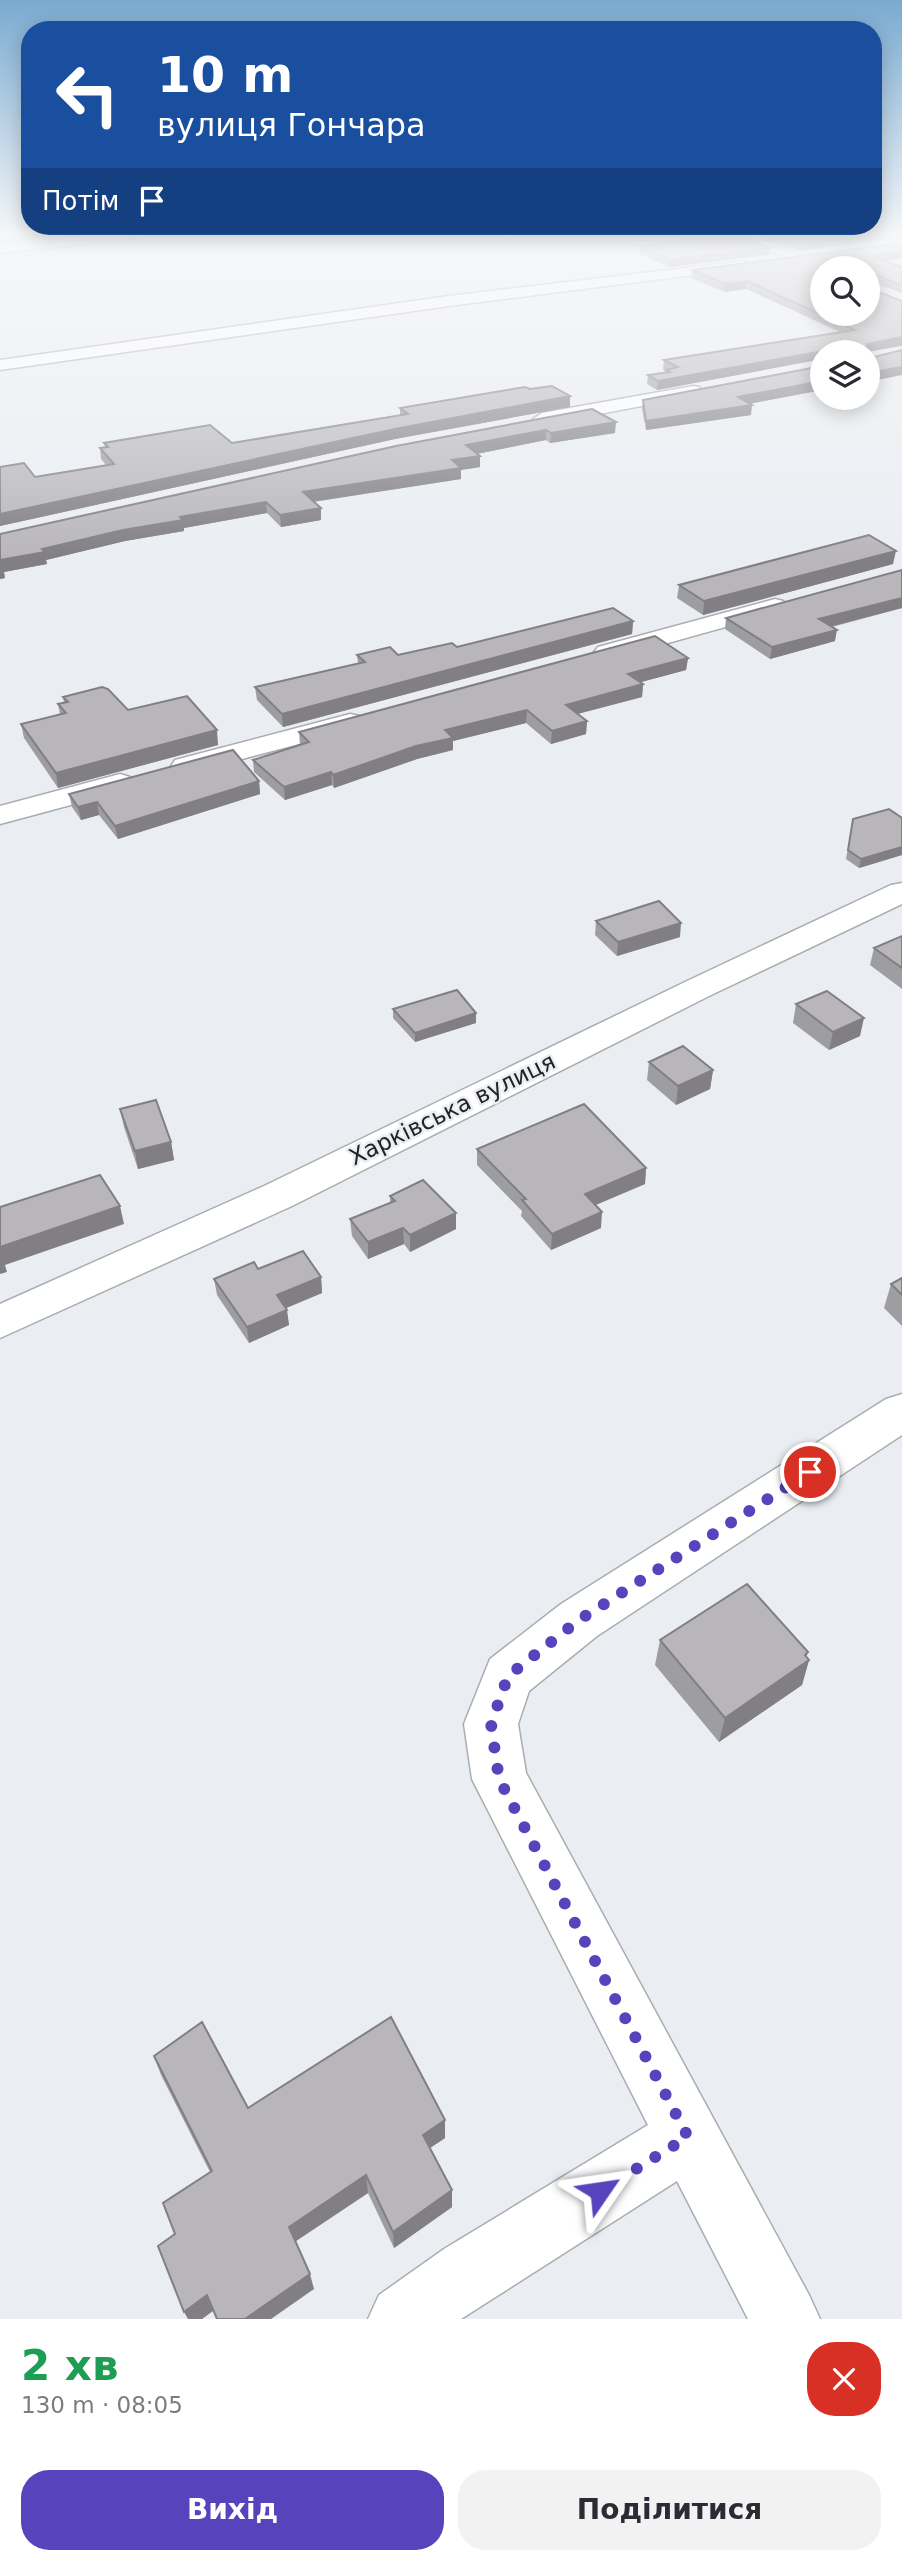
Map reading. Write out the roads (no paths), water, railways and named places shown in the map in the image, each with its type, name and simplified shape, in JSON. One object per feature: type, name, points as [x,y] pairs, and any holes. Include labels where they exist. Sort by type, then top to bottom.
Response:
[{"type":"street","points":[[0,365],[160,342]]},
{"type":"street","points":[[517,424],[717,387]]},
{"type":"street","points":[[579,659],[794,601]]},
{"type":"street","points":[[0,815],[377,715]]},
{"type":"street","name":"Харківська вулиця","points":[[0,1322],[278,1196],[696,989],[902,892]]},
{"type":"street","points":[[785,2319],[499,1779],[491,1724],[508,1676],[579,1620],[902,1412]]},
{"type":"street","points":[[403,2319],[468,2273],[688,2137]]}]
